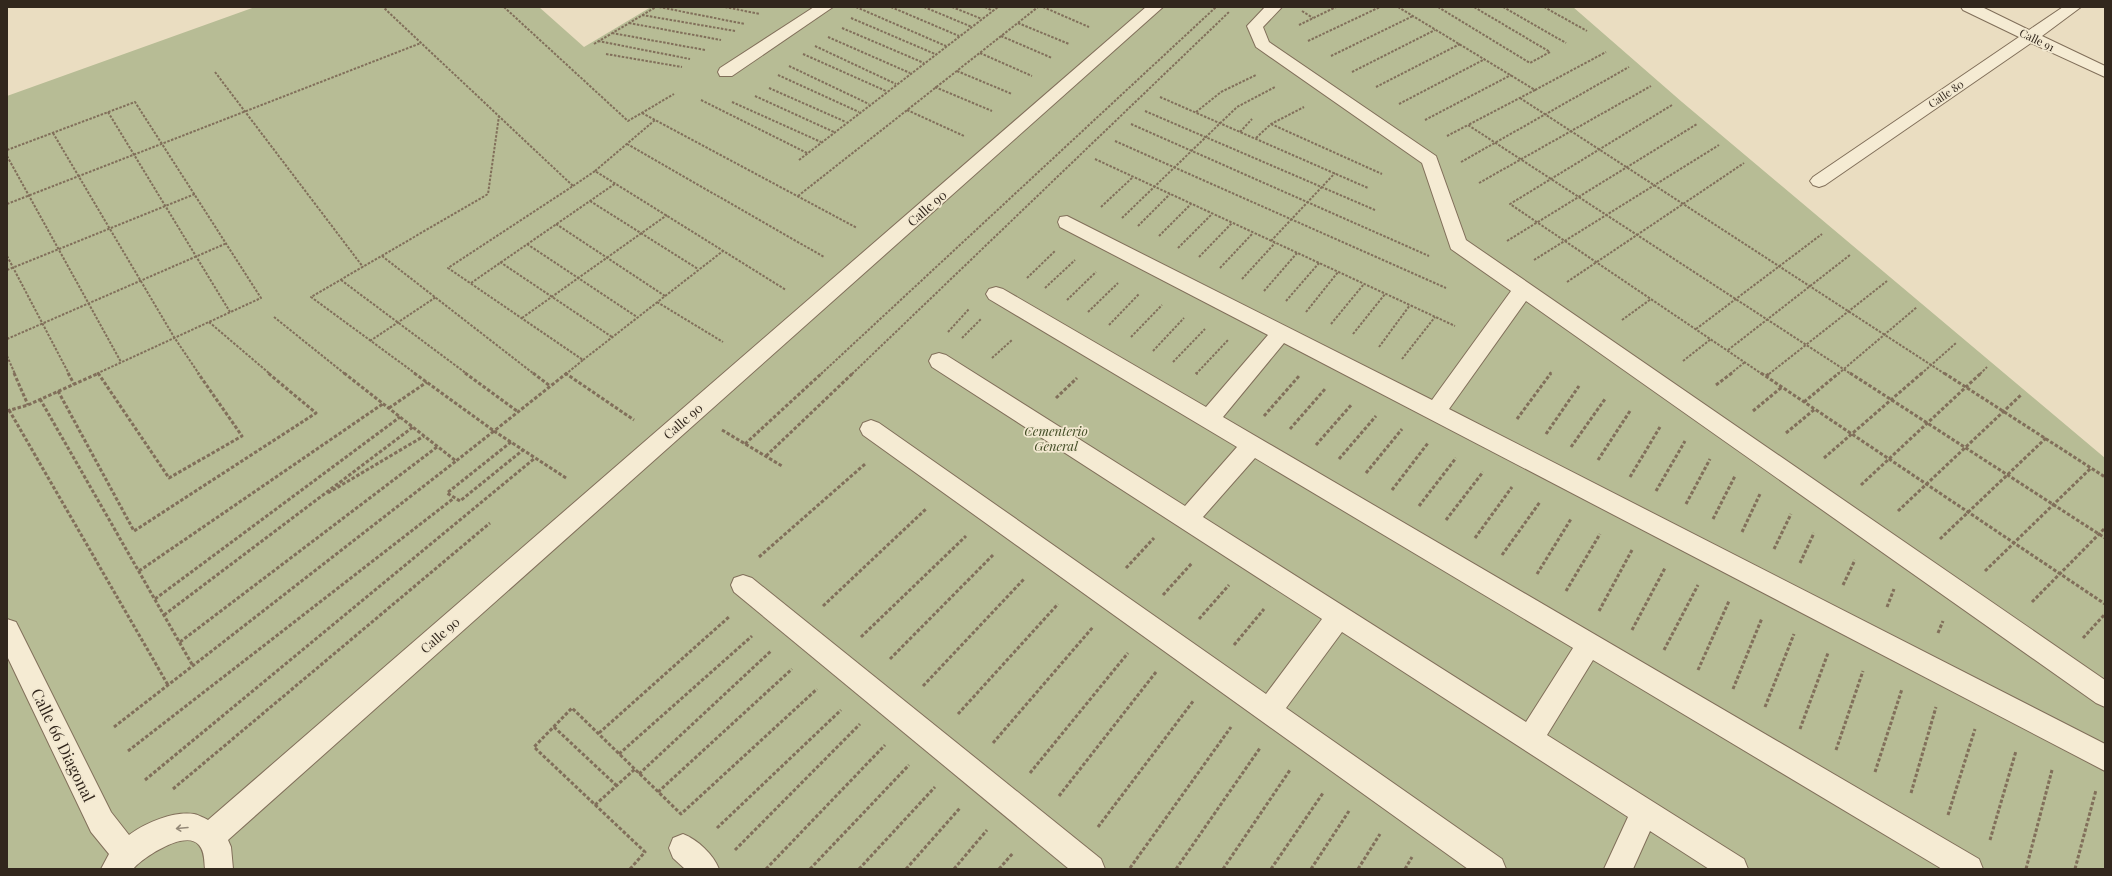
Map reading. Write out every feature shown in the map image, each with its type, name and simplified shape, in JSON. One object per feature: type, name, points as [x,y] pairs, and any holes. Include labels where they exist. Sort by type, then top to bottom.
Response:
[{"type":"street","points":[[726,72],[825,7]]},
{"type":"street","name":"Calle 90","points":[[211,836],[1156,7]]},
{"type":"street","points":[[1274,7],[1255,26],[1262,44],[1430,160],[1458,244],[2105,695]]},
{"type":"street","name":"Calle 91","points":[[1969,7],[2105,72]]},
{"type":"street","name":"Calle 80","points":[[1820,181],[2073,7]]},
{"type":"street","points":[[1066,222],[2105,758]]},
{"type":"street","points":[[1435,412],[1523,290]]},
{"type":"street","points":[[991,304],[1208,420],[1969,869]]},
{"type":"street","points":[[1208,420],[1281,333]]},
{"type":"street","points":[[939,361],[1734,869]]},
{"type":"street","points":[[871,429],[1492,869]]},
{"type":"street","points":[[1187,519],[1252,446]]},
{"type":"street","points":[[744,585],[1091,869]]},
{"type":"street","points":[[1269,711],[1339,616]]},
{"type":"street","name":"Calle 66 Diagonal","points":[[7,630],[121,862],[152,836],[172,828],[189,827],[204,831],[211,836]]},
{"type":"street","points":[[1530,739],[1589,645]]},
{"type":"street","points":[[1618,869],[1645,812]]},
{"type":"street","points":[[211,836],[215,840],[220,854],[219,869]]},
{"type":"street","points":[[683,848],[705,869]]},
{"type":"path","points":[[387,7],[384,8],[573,186]]},
{"type":"path","points":[[504,7],[628,121],[674,94]]},
{"type":"path","points":[[594,44],[658,7],[748,24]]},
{"type":"path","points":[[725,7],[763,14]]},
{"type":"path","points":[[856,7],[946,46]]},
{"type":"path","points":[[891,7],[959,36]]},
{"type":"path","points":[[924,7],[972,27]]},
{"type":"path","points":[[952,7],[982,19]]},
{"type":"path","points":[[985,7],[994,11]]},
{"type":"path","points":[[799,160],[869,104],[998,7]]},
{"type":"path","points":[[798,196],[1038,7]]},
{"type":"path","points":[[1043,7],[1093,28]]},
{"type":"path","points":[[745,444],[1216,7]]},
{"type":"path","points":[[766,456],[1234,7]]},
{"type":"path","points":[[1296,7],[1314,18]]},
{"type":"path","points":[[1292,28],[1336,7]]},
{"type":"path","points":[[1306,42],[1380,7]]},
{"type":"path","points":[[1398,7],[1535,90]]},
{"type":"path","points":[[1438,7],[1530,63],[1550,52],[1474,7]]},
{"type":"path","points":[[1503,7],[1566,44]]},
{"type":"path","points":[[1544,7],[1587,31]]},
{"type":"path","points":[[642,15],[735,31]]},
{"type":"path","points":[[1330,57],[1413,16]]},
{"type":"path","points":[[848,17],[935,54]]},
{"type":"path","points":[[629,23],[727,41]]},
{"type":"path","points":[[1018,23],[1072,46]]},
{"type":"path","points":[[836,26],[924,63]]},
{"type":"path","points":[[1345,75],[1435,29]]},
{"type":"path","points":[[612,33],[705,50]]},
{"type":"path","points":[[822,35],[910,74]]},
{"type":"path","points":[[1001,36],[1056,60]]},
{"type":"path","points":[[598,41],[690,59]]},
{"type":"path","points":[[7,204],[80,177],[421,43]]},
{"type":"path","points":[[809,43],[897,84]]},
{"type":"path","points":[[1375,87],[1460,44]]},
{"type":"path","points":[[797,51],[886,91]]},
{"type":"path","points":[[1606,52],[1468,125],[2105,538]]},
{"type":"path","points":[[980,53],[1036,77]]},
{"type":"path","points":[[606,54],[682,67]]},
{"type":"path","points":[[1394,108],[1485,59]]},
{"type":"path","points":[[783,63],[869,104]]},
{"type":"path","points":[[1461,162],[1629,67]]},
{"type":"path","points":[[957,70],[1014,96]]},
{"type":"path","points":[[215,72],[363,267]]},
{"type":"path","points":[[1196,112],[1221,92],[1262,73]]},
{"type":"path","points":[[778,75],[859,112]]},
{"type":"path","points":[[1424,121],[1511,75]]},
{"type":"path","points":[[1116,223],[1192,152],[1237,107],[1279,86]]},
{"type":"path","points":[[1479,183],[1651,86]]},
{"type":"path","points":[[935,87],[994,112]]},
{"type":"path","points":[[769,88],[846,122]]},
{"type":"path","points":[[755,96],[834,132]]},
{"type":"path","points":[[1160,97],[1368,188]]},
{"type":"path","points":[[1520,97],[2105,477]]},
{"type":"path","points":[[701,100],[808,153]]},
{"type":"path","points":[[7,150],[135,102],[261,298],[28,405],[8,411],[168,685]]},
{"type":"path","points":[[732,102],[821,142]]},
{"type":"path","points":[[1256,138],[1271,124],[1309,104]]},
{"type":"path","points":[[1672,105],[1510,204],[2105,604]]},
{"type":"path","points":[[906,110],[966,137]]},
{"type":"path","points":[[1145,111],[1375,210]]},
{"type":"path","points":[[108,112],[230,312]]},
{"type":"path","points":[[642,113],[858,229]]},
{"type":"path","points":[[499,116],[488,194],[311,297],[494,431],[566,478]]},
{"type":"path","points":[[583,360],[448,268],[596,171],[655,120]]},
{"type":"path","points":[[1240,132],[1252,120]]},
{"type":"path","points":[[1131,124],[1434,258]]},
{"type":"path","points":[[1271,124],[1382,174]]},
{"type":"path","points":[[1501,245],[1697,124]]},
{"type":"path","points":[[54,133],[174,337],[242,436],[169,478],[98,373]]},
{"type":"path","points":[[1115,140],[1446,288]]},
{"type":"path","points":[[627,144],[825,257]]},
{"type":"path","points":[[1528,264],[1719,145]]},
{"type":"path","points":[[7,156],[121,362]]},
{"type":"path","points":[[1095,160],[1454,326]]},
{"type":"path","points":[[1566,283],[1744,163]]},
{"type":"path","points":[[596,171],[786,290]]},
{"type":"path","points":[[1271,241],[1335,173]]},
{"type":"path","points":[[1101,208],[1133,177]]},
{"type":"path","points":[[471,283],[616,183]]},
{"type":"path","points":[[7,270],[195,194]]},
{"type":"path","points":[[1133,231],[1170,194]]},
{"type":"path","points":[[590,201],[698,270]]},
{"type":"path","points":[[1154,242],[1191,204]]},
{"type":"path","points":[[1174,251],[1212,214]]},
{"type":"path","points":[[522,318],[667,215]]},
{"type":"path","points":[[1195,262],[1232,223]]},
{"type":"path","points":[[556,224],[665,296]]},
{"type":"path","points":[[1217,272],[1253,233]]},
{"type":"path","points":[[1696,329],[1822,234]]},
{"type":"path","points":[[1238,283],[1275,243]]},
{"type":"path","points":[[7,339],[227,244]]},
{"type":"path","points":[[527,244],[637,317]]},
{"type":"path","points":[[114,727],[723,251]]},
{"type":"path","points":[[1023,282],[1056,251]]},
{"type":"path","points":[[1261,294],[1297,253]]},
{"type":"path","points":[[1041,292],[1080,255]]},
{"type":"path","points":[[1728,350],[1850,255]]},
{"type":"path","points":[[7,256],[74,384]]},
{"type":"path","points":[[382,256],[550,386]]},
{"type":"path","points":[[500,262],[612,337]]},
{"type":"path","points":[[1282,305],[1318,263]]},
{"type":"path","points":[[1063,304],[1102,267]]},
{"type":"path","points":[[1303,315],[1338,272]]},
{"type":"path","points":[[1084,316],[1123,278]]},
{"type":"path","points":[[341,280],[518,411]]},
{"type":"path","points":[[1766,376],[1887,281]]},
{"type":"path","points":[[1328,327],[1364,284]]},
{"type":"path","points":[[1105,328],[1144,290]]},
{"type":"path","points":[[1350,338],[1384,294]]},
{"type":"path","points":[[370,341],[436,298]]},
{"type":"path","points":[[1620,321],[1651,299]]},
{"type":"path","points":[[1127,341],[1165,301]]},
{"type":"path","points":[[657,302],[724,343]]},
{"type":"path","points":[[960,340],[991,304]]},
{"type":"path","points":[[1375,352],[1410,305]]},
{"type":"path","points":[[943,337],[972,306]]},
{"type":"path","points":[[1804,402],[1917,307]]},
{"type":"path","points":[[1150,354],[1188,314]]},
{"type":"path","points":[[274,317],[456,461]]},
{"type":"path","points":[[1399,364],[1435,317]]},
{"type":"path","points":[[58,391],[134,531],[316,413],[209,322]]},
{"type":"path","points":[[1169,367],[1210,324]]},
{"type":"path","points":[[1191,379],[1232,336]]},
{"type":"path","points":[[991,359],[1013,339]]},
{"type":"path","points":[[1680,363],[1711,339]]},
{"type":"path","points":[[1819,462],[1956,343]]},
{"type":"path","points":[[7,356],[28,405]]},
{"type":"path","points":[[1714,387],[1745,362]]},
{"type":"path","points":[[1857,489],[1987,367]]},
{"type":"path","points":[[1515,423],[1551,372]]},
{"type":"path","points":[[566,373],[634,420]]},
{"type":"path","points":[[1263,417],[1302,373]]},
{"type":"path","points":[[1055,398],[1077,377]]},
{"type":"path","points":[[389,408],[427,382]]},
{"type":"path","points":[[1543,438],[1579,386]]},
{"type":"path","points":[[1288,432],[1328,387]]},
{"type":"path","points":[[1749,413],[1782,387]]},
{"type":"path","points":[[1894,515],[2022,394]]},
{"type":"path","points":[[40,399],[193,666]]},
{"type":"path","points":[[1569,451],[1605,399]]},
{"type":"path","points":[[1315,446],[1355,401]]},
{"type":"path","points":[[139,572],[384,403]]},
{"type":"path","points":[[1782,436],[1815,409]]},
{"type":"path","points":[[1595,464],[1630,411]]},
{"type":"path","points":[[1338,460],[1378,413]]},
{"type":"path","points":[[155,598],[400,417]]},
{"type":"path","points":[[164,615],[413,427]]},
{"type":"path","points":[[1365,474],[1404,427]]},
{"type":"path","points":[[1627,481],[1660,427]]},
{"type":"path","points":[[720,428],[782,466]]},
{"type":"path","points":[[317,499],[424,436]]},
{"type":"path","points":[[1935,544],[2046,438]]},
{"type":"path","points":[[1654,494],[1686,440]]},
{"type":"path","points":[[1387,496],[1430,441]]},
{"type":"path","points":[[511,442],[447,493],[460,501],[522,450]]},
{"type":"path","points":[[180,642],[437,446]]},
{"type":"path","points":[[1683,510],[1713,453]]},
{"type":"path","points":[[1414,512],[1458,456]]},
{"type":"path","points":[[145,780],[535,458]]},
{"type":"path","points":[[757,559],[867,463]]},
{"type":"path","points":[[1980,575],[2091,468]]},
{"type":"path","points":[[1446,520],[1484,470]]},
{"type":"path","points":[[1710,523],[1736,474]]},
{"type":"path","points":[[1470,544],[1514,484]]},
{"type":"path","points":[[1741,533],[1760,493]]},
{"type":"path","points":[[128,751],[454,498]]},
{"type":"path","points":[[1499,560],[1542,499]]},
{"type":"path","points":[[820,610],[929,507]]},
{"type":"path","points":[[1771,556],[1793,510]]},
{"type":"path","points":[[1533,580],[1573,516]]},
{"type":"path","points":[[173,789],[490,523]]},
{"type":"path","points":[[2026,608],[2105,528]]},
{"type":"path","points":[[1797,570],[1815,530]]},
{"type":"path","points":[[1563,597],[1602,531]]},
{"type":"path","points":[[1122,573],[1159,533]]},
{"type":"path","points":[[858,640],[968,534]]},
{"type":"path","points":[[1596,616],[1633,548]]},
{"type":"path","points":[[886,663],[994,553]]},
{"type":"path","points":[[1158,600],[1196,557]]},
{"type":"path","points":[[1840,592],[1855,559]]},
{"type":"path","points":[[1630,635],[1666,565]]},
{"type":"path","points":[[920,689],[1027,576]]},
{"type":"path","points":[[1198,620],[1232,580]]},
{"type":"path","points":[[1662,654],[1699,582]]},
{"type":"path","points":[[1884,614],[1895,587]]},
{"type":"path","points":[[1696,674],[1731,598]]},
{"type":"path","points":[[955,718],[1061,600]]},
{"type":"path","points":[[1229,651],[1268,604]]},
{"type":"path","points":[[1937,634],[1946,614]]},
{"type":"path","points":[[2081,640],[2105,614]]},
{"type":"path","points":[[599,733],[731,615]]},
{"type":"path","points":[[1731,693],[1763,615]]},
{"type":"path","points":[[990,747],[1096,625]]},
{"type":"path","points":[[1763,712],[1795,633]]},
{"type":"path","points":[[620,754],[754,634]]},
{"type":"path","points":[[639,774],[773,649]]},
{"type":"path","points":[[1028,776],[1131,650]]},
{"type":"path","points":[[1799,733],[1829,650]]},
{"type":"path","points":[[658,792],[794,667]]},
{"type":"path","points":[[1835,753],[1864,668]]},
{"type":"path","points":[[1056,799],[1159,669]]},
{"type":"path","points":[[1874,776],[1904,681]]},
{"type":"path","points":[[630,869],[645,852],[534,746],[572,708],[681,814],[819,687]]},
{"type":"path","points":[[1095,830],[1197,696]]},
{"type":"path","points":[[1910,796],[1939,699]]},
{"type":"path","points":[[712,832],[843,707]]},
{"type":"path","points":[[734,852],[862,722]]},
{"type":"path","points":[[1130,868],[1234,722]]},
{"type":"path","points":[[554,726],[617,786]]},
{"type":"path","points":[[1947,818],[1975,727]]},
{"type":"path","points":[[766,869],[887,743]]},
{"type":"path","points":[[1176,869],[1264,743]]},
{"type":"path","points":[[1990,843],[2017,748]]},
{"type":"path","points":[[810,869],[910,763]]},
{"type":"path","points":[[1223,869],[1294,765]]},
{"type":"path","points":[[2026,869],[2053,767]]},
{"type":"path","points":[[595,805],[636,769]]},
{"type":"path","points":[[2075,869],[2098,782]]},
{"type":"path","points":[[859,869],[936,785]]},
{"type":"path","points":[[1271,869],[1327,787]]},
{"type":"path","points":[[906,869],[962,806]]},
{"type":"path","points":[[1312,869],[1353,806]]},
{"type":"path","points":[[954,869],[989,828]]},
{"type":"path","points":[[1358,869],[1384,828]]},
{"type":"path","points":[[999,869],[1016,849]]},
{"type":"path","points":[[1405,869],[1416,851]]},
{"type":"green space","name":"Cementerio General","points":[[255,7],[539,7],[584,47],[651,7],[1573,7],[1682,102],[2105,458],[2105,869],[7,869],[7,96]]}]
